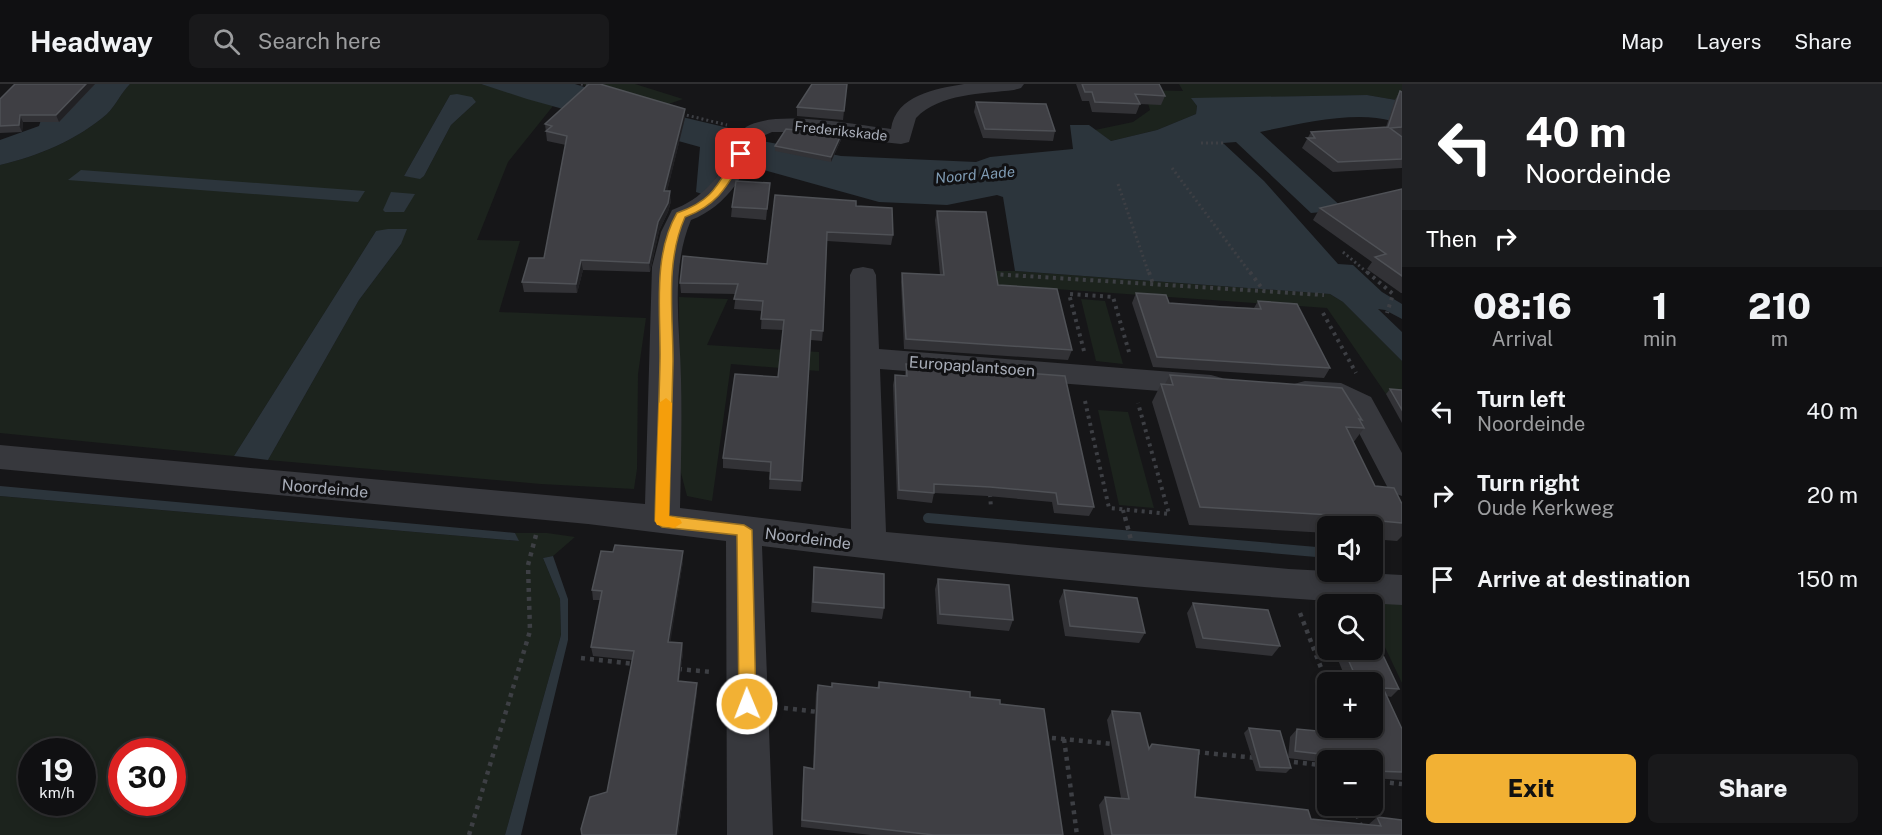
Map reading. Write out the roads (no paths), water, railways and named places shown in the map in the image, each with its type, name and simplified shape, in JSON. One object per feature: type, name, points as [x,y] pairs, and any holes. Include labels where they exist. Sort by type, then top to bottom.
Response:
[{"type":"street","name":"Frederikskade","points":[[662,521],[666,358],[663,310],[672,235],[681,215],[702,207],[717,194],[748,143],[768,126],[788,125],[901,136],[906,115],[918,105],[948,93],[1014,84]]},
{"type":"street","points":[[863,275],[869,545]]},
{"type":"street","name":"Europaplantsoen","points":[[865,358],[1235,386]]},
{"type":"street","points":[[1276,389],[1341,394],[1352,398],[1360,405],[1402,483]]},
{"type":"street","name":"Noordeinde","points":[[0,457],[544,508],[869,545],[1289,584],[1402,590]]},
{"type":"street","points":[[744,530],[750,835]]},
{"type":"water","points":[[76,84],[130,84],[107,114],[83,132],[43,152],[0,165],[0,140],[39,126],[44,111]]},
{"type":"water","points":[[481,84],[575,84],[661,112],[737,130],[742,144],[728,159],[705,195],[696,192],[700,147]]},
{"type":"water","points":[[450,95],[472,97],[476,102],[451,125],[424,176],[420,179],[404,176]]},
{"type":"water","name":"Noord Aade","points":[[1367,95],[1402,101],[1392,121],[1361,117],[1344,118],[1309,122],[1260,132],[1345,210],[1311,213],[1236,142],[1223,143],[1264,181],[1338,264],[1353,265],[1382,292],[1402,304],[1402,319],[1378,309],[1402,332],[1402,361],[1343,302],[1330,294],[1015,271],[1003,197],[997,195],[947,205],[879,202],[746,165],[753,146],[762,141],[841,156],[976,162],[990,157],[1073,149],[1070,125],[1089,125],[1111,141],[1157,130],[1196,114],[1197,106],[1191,98]]},
{"type":"water","points":[[81,170],[365,191],[358,202],[68,180]]},
{"type":"water","points":[[391,192],[415,194],[404,212],[385,212],[383,210]]},
{"type":"water","points":[[407,229],[401,244],[359,300],[268,460],[234,456],[376,231]]},
{"type":"water","points":[[0,486],[515,533],[519,541],[0,496]]},
{"type":"water","points":[[553,556],[568,599],[568,640],[521,835],[505,835],[561,635],[560,599],[543,558]]},
{"type":"waterway","points":[[932,518],[928,518],[1317,552]]}]
